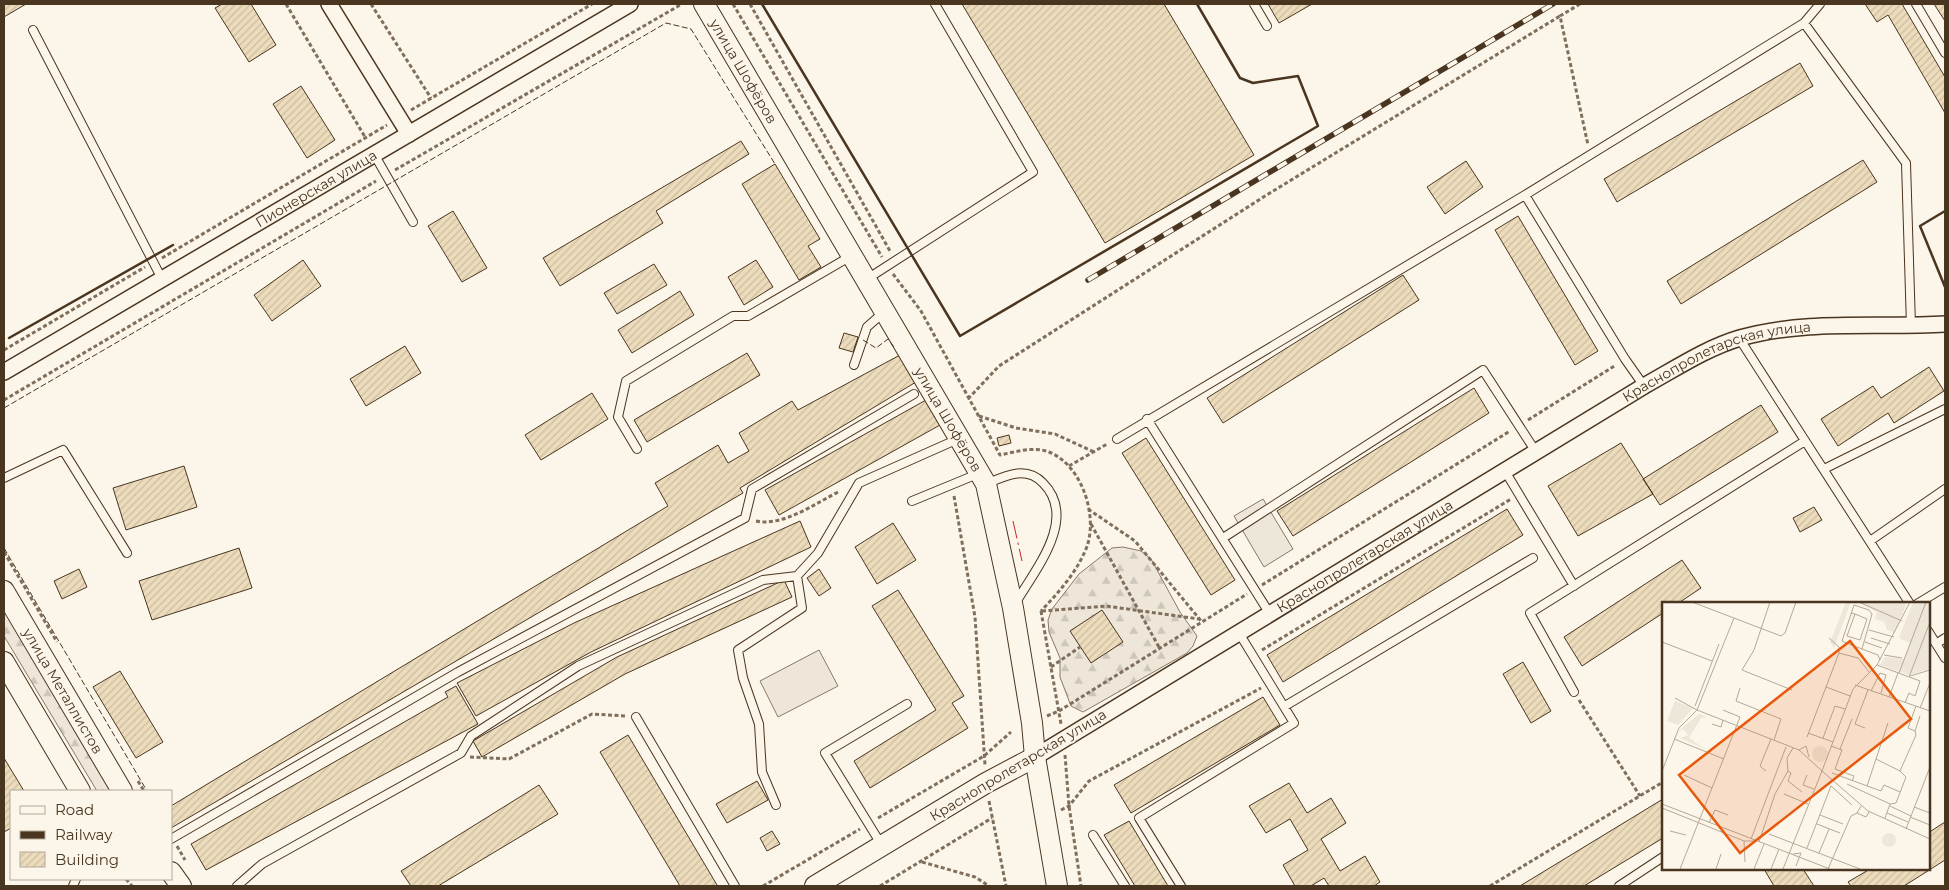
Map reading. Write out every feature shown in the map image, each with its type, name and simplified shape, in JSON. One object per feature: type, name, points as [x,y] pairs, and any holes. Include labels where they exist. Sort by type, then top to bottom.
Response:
[{"type":"street","points":[[329,4],[408,134]]},
{"type":"street","name":"Пионерская улица","points":[[4,372],[630,4]]},
{"type":"street","name":"улица Шофёров","points":[[704,4],[983,478],[1013,608],[1032,723],[1035,757],[1057,886]]},
{"type":"street","name":"Краснопролетарская улица","points":[[815,886],[986,783],[1035,757],[1644,386],[1706,352],[1739,338],[1815,325],[1912,326],[1945,324]]},
{"type":"street","name":"улица Металлистов","points":[[4,591],[121,790]]},
{"type":"street","points":[[4,662],[79,790]]},
{"type":"street","points":[[172,873],[181,886]]},
{"type":"lane","points":[[865,280],[1033,172],[934,4]]},
{"type":"lane","points":[[1254,4],[1267,26]]},
{"type":"lane","points":[[1117,439],[1147,419],[1525,195],[1804,23],[1820,4]]},
{"type":"lane","points":[[1916,4],[1945,53]]},
{"type":"lane","points":[[1804,23],[1906,164],[1912,326]]},
{"type":"lane","points":[[33,30],[162,279]]},
{"type":"lane","points":[[374,154],[413,222]]},
{"type":"lane","points":[[1525,195],[1625,359],[1644,386]]},
{"type":"lane","points":[[637,449],[618,417],[626,381],[733,316],[748,316],[851,256]]},
{"type":"lane","points":[[854,365],[867,327],[884,311]]},
{"type":"lane","points":[[1739,338],[1909,602]]},
{"type":"lane","points":[[1223,538],[1483,370],[1536,452]]},
{"type":"lane","points":[[172,838],[458,672],[745,518],[752,489],[914,394]]},
{"type":"lane","points":[[1824,469],[1945,409]]},
{"type":"lane","points":[[1147,419],[1270,614]]},
{"type":"lane","points":[[236,886],[262,864],[461,753],[472,736],[578,666],[763,580],[797,576],[818,553],[859,483],[960,438]]},
{"type":"lane","points":[[1574,692],[1530,613],[1805,441]]},
{"type":"lane","points":[[4,478],[63,450],[127,552]]},
{"type":"lane","points":[[1505,471],[1574,586]]},
{"type":"lane","points":[[912,501],[952,483],[1009,474],[1030,474],[1046,486],[1053,498],[1057,511],[1056,525],[1052,539],[1013,608]]},
{"type":"lane","points":[[1870,542],[1945,489]]},
{"type":"lane","points":[[1284,706],[1533,558]]},
{"type":"lane","points":[[776,804],[762,772],[759,724],[743,678],[738,650],[802,608],[797,576]]},
{"type":"lane","points":[[1920,602],[1945,587]]},
{"type":"lane","points":[[1181,886],[1139,818],[1294,722],[1239,633]]},
{"type":"lane","points":[[1929,633],[1945,658]]},
{"type":"lane","points":[[1936,644],[1945,638]]},
{"type":"lane","points":[[882,846],[825,753],[907,704]]},
{"type":"lane","points":[[636,717],[735,886]]},
{"type":"lane","points":[[1093,835],[1125,886]]},
{"type":"lane","points":[[1619,886],[1662,858]]},
{"type":"path","points":[[286,4],[365,138]]},
{"type":"path","points":[[371,4],[431,98]]},
{"type":"path","points":[[4,350],[592,4]]},
{"type":"path","points":[[4,400],[386,175],[682,4]]},
{"type":"path","points":[[733,4],[887,266],[921,311],[1000,454]]},
{"type":"path","points":[[750,4],[896,261]]},
{"type":"path","points":[[968,399],[1007,360],[1273,191],[1580,4]]},
{"type":"path","points":[[1560,16],[1590,155]]},
{"type":"path","points":[[1044,717],[1059,711],[1160,649],[1201,621],[1625,359]]},
{"type":"path","points":[[978,416],[1016,428],[1055,434],[1094,452]]},
{"type":"path","points":[[1069,466],[1117,439]]},
{"type":"path","points":[[745,518],[767,523],[788,516],[859,483]]},
{"type":"path","points":[[952,483],[963,540],[974,618],[984,756],[1011,732]]},
{"type":"path","points":[[1253,655],[1519,494]]},
{"type":"path","points":[[1088,508],[1135,541],[1201,621]]},
{"type":"path","points":[[1091,523],[1160,649]]},
{"type":"path","points":[[1061,725],[1041,611],[1106,606],[1201,621]]},
{"type":"path","points":[[1051,668],[1080,647]]},
{"type":"path","points":[[1069,806],[1089,782],[1270,683]]},
{"type":"path","points":[[1574,692],[1640,796]]},
{"type":"path","points":[[455,756],[509,759],[592,714],[636,717]]},
{"type":"path","points":[[1065,754],[1069,806],[1081,886]]},
{"type":"path","points":[[1490,886],[1662,783]]},
{"type":"path","points":[[880,886],[992,818],[1006,886]]},
{"type":"path","points":[[921,861],[975,877],[989,886]]},
{"type":"green space","points":[[1123,547],[1141,551],[1151,559],[1180,612],[1197,636],[1193,646],[1187,653],[1083,712],[1071,706],[1060,677],[1060,658],[1049,632],[1048,620],[1052,609],[1079,574],[1112,548]]},
{"type":"green space","points":[[4,610],[112,790],[96,790],[4,636]]},
{"type":"green space","points":[[819,650],[838,686],[778,717],[760,681]]},
{"type":"shaded area","points":[[1263,499],[1293,549],[1264,567],[1234,516]]},
{"type":"building","points":[[4,4],[26,4],[4,17]]},
{"type":"building","points":[[222,4],[251,4],[276,45],[249,62],[215,8]]},
{"type":"building","points":[[962,4],[1164,4],[1254,155],[1105,243]]},
{"type":"building","points":[[1268,4],[1312,4],[1279,23]]},
{"type":"building","points":[[1865,4],[1902,4],[1945,77],[1945,113],[1888,15],[1877,22]]},
{"type":"building","points":[[1934,4],[1945,4],[1945,21]]},
{"type":"building","points":[[1800,63],[1813,86],[1617,202],[1604,179]]},
{"type":"building","points":[[301,86],[335,140],[307,158],[273,104]]},
{"type":"building","points":[[741,141],[749,154],[656,211],[663,223],[560,286],[543,258]]},
{"type":"building","points":[[1863,160],[1877,182],[1681,304],[1667,281]]},
{"type":"building","points":[[1466,161],[1483,187],[1445,214],[1427,187]]},
{"type":"building","points":[[775,164],[820,239],[808,246],[821,267],[799,280],[742,184]]},
{"type":"building","points":[[453,211],[487,268],[462,282],[428,226]]},
{"type":"building","points":[[1518,216],[1598,351],[1575,365],[1495,230]]},
{"type":"building","points":[[303,260],[321,286],[272,321],[254,295]]},
{"type":"building","points":[[756,260],[773,287],[744,305],[728,277]]},
{"type":"building","points":[[654,264],[667,285],[617,314],[604,293]]},
{"type":"building","points":[[1403,275],[1419,300],[1223,423],[1207,398]]},
{"type":"building","points":[[680,291],[694,315],[632,353],[618,330]]},
{"type":"building","points":[[844,333],[858,337],[853,352],[839,348]]},
{"type":"building","points":[[405,346],[421,373],[366,406],[350,379]]},
{"type":"building","points":[[747,353],[760,375],[647,442],[634,420]]},
{"type":"building","points":[[900,355],[916,382],[740,488],[743,493],[172,827],[172,805],[668,506],[655,483],[718,445],[728,463],[749,451],[739,433],[792,401],[798,410]]},
{"type":"building","points":[[1929,367],[1944,391],[1894,423],[1888,413],[1838,446],[1821,419],[1873,386],[1881,398]]},
{"type":"building","points":[[1474,388],[1489,413],[1293,536],[1277,511]]},
{"type":"building","points":[[592,393],[608,419],[541,460],[525,435]]},
{"type":"building","points":[[926,400],[940,425],[779,515],[765,490]]},
{"type":"building","points":[[1761,405],[1778,432],[1660,505],[1643,479]]},
{"type":"building","points":[[1009,435],[1011,443],[999,446],[997,438]]},
{"type":"building","points":[[1146,438],[1235,580],[1211,595],[1122,453]]},
{"type":"building","points":[[1621,443],[1653,494],[1578,536],[1548,486]]},
{"type":"building","points":[[184,466],[197,507],[126,530],[113,488]]},
{"type":"building","points":[[1814,507],[1822,520],[1800,532],[1793,518]]},
{"type":"building","points":[[1507,509],[1523,535],[1283,682],[1267,655]]},
{"type":"building","points":[[800,521],[811,547],[591,652],[476,716],[457,683],[574,623]]},
{"type":"building","points":[[893,523],[916,560],[877,584],[855,547]]},
{"type":"building","points":[[239,548],[252,588],[152,620],[139,581]]},
{"type":"building","points":[[1682,560],[1701,588],[1680,602],[1662,602],[1662,614],[1582,666],[1564,637]]},
{"type":"building","points":[[79,569],[87,587],[62,599],[54,581]]},
{"type":"building","points":[[819,569],[831,588],[819,596],[807,578]]},
{"type":"building","points":[[784,580],[792,597],[625,674],[482,757],[473,741],[617,657]]},
{"type":"building","points":[[898,590],[964,696],[952,703],[968,728],[870,788],[854,761],[936,710],[872,606]]},
{"type":"building","points":[[1102,610],[1123,642],[1091,663],[1070,631]]},
{"type":"building","points":[[1523,662],[1551,711],[1531,723],[1503,674]]},
{"type":"building","points":[[120,671],[163,742],[136,758],[93,687]]},
{"type":"building","points":[[456,686],[478,724],[206,870],[191,844],[448,697],[445,692]]},
{"type":"building","points":[[1263,697],[1280,725],[1131,813],[1114,785]]},
{"type":"building","points":[[628,735],[716,886],[680,886],[600,752]]},
{"type":"building","points":[[4,758],[23,790],[10,790],[10,829],[4,832]]},
{"type":"building","points":[[757,781],[768,800],[727,823],[716,804]]},
{"type":"building","points":[[1289,783],[1307,813],[1331,798],[1346,823],[1321,839],[1340,871],[1365,856],[1380,882],[1374,886],[1329,886],[1324,878],[1311,886],[1295,886],[1283,865],[1308,850],[1290,819],[1266,833],[1249,806]]},
{"type":"building","points":[[539,785],[558,814],[438,886],[411,886],[401,871]]},
{"type":"building","points":[[1662,800],[1662,839],[1584,886],[1520,886]]},
{"type":"building","points":[[1129,821],[1168,886],[1135,886],[1104,835]]},
{"type":"building","points":[[1945,822],[1945,860],[1904,886],[1851,886],[1848,882],[1868,870],[1929,870],[1929,832]]},
{"type":"building","points":[[772,831],[780,844],[767,851],[760,838]]},
{"type":"building","points":[[1765,870],[1804,870],[1814,886],[1774,886]]},
{"type":"railway","points":[[1088,280],[1553,4]]},
{"type":"fence","points":[[4,408],[666,23],[691,29],[775,164]]},
{"type":"fence","points":[[863,340],[876,348],[888,339],[894,347]]},
{"type":"fence","points":[[4,548],[146,790]]},
{"type":"wall","points":[[762,4],[960,336],[1318,126],[1298,76],[1253,83],[1240,78],[1197,4]]},
{"type":"wall","points":[[1945,211],[1920,226],[1945,287]]},
{"type":"wall","points":[[9,338],[173,245]]},
{"type":"power","points":[[1013,521],[1022,561]]}]
